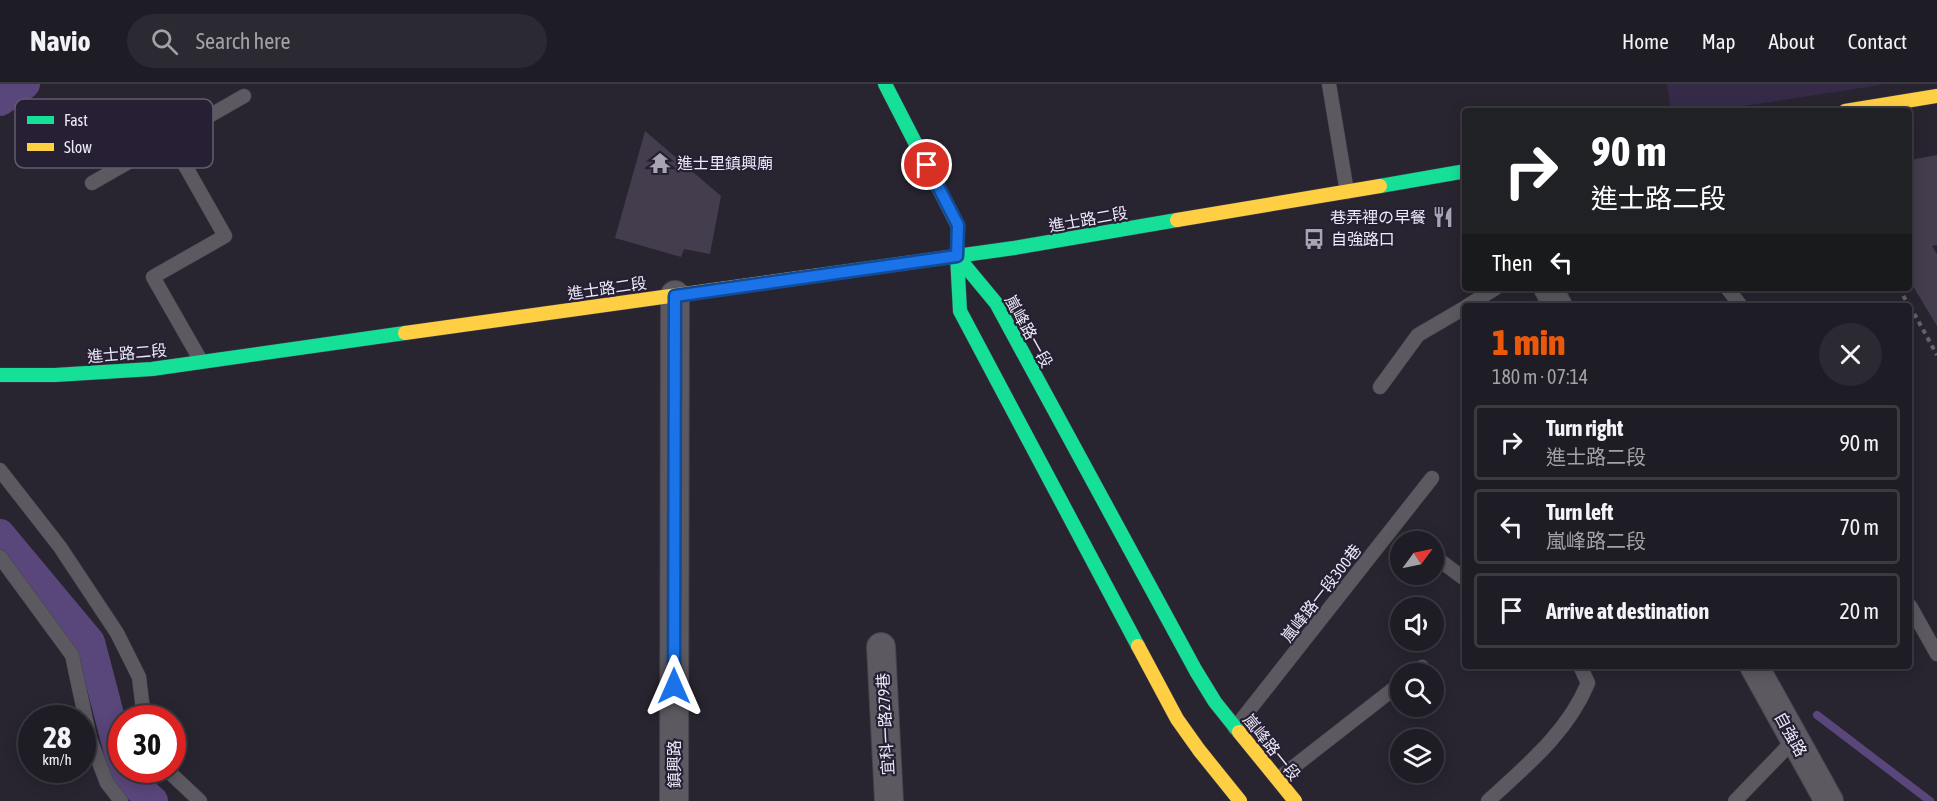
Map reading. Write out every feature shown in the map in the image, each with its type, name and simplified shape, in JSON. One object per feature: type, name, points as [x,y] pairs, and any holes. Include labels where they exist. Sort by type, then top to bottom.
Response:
[{"type":"street","points":[[885,84],[958,225],[960,311],[1177,719],[1240,801]]},
{"type":"street","points":[[1863,108],[1937,96]]},
{"type":"street","name":"進士路二段","points":[[0,375],[55,375],[152,369],[1014,248],[1462,172]]},
{"type":"street","name":"嵐峰路一段","points":[[957,256],[996,303],[1215,702],[1295,801]]},
{"type":"street","name":"鎮興路","points":[[674,801],[675,296]]},
{"type":"street","name":"宜科一路279巷","points":[[881,647],[889,801]]},
{"type":"street","name":"自強路","points":[[1756,669],[1829,801]]},
{"type":"lane","points":[[1329,84],[1347,192]]},
{"type":"lane","points":[[213,114],[244,96]]},
{"type":"lane","points":[[92,183],[119,168]]},
{"type":"lane","points":[[186,168],[225,236],[153,277],[202,362]]},
{"type":"lane","points":[[1471,303],[1491,291]]},
{"type":"lane","points":[[1380,387],[1418,335],[1462,308]]},
{"type":"lane","points":[[0,470],[60,547],[117,633],[139,677],[142,705]]},
{"type":"lane","name":"嵐峰路一段300巷","points":[[1235,728],[1432,478]]},
{"type":"lane","points":[[0,557],[72,655],[90,739],[106,783],[121,801]]},
{"type":"lane","points":[[1444,564],[1462,577]]},
{"type":"lane","points":[[1912,610],[1937,654]]},
{"type":"lane","points":[[1488,801],[1545,748],[1580,703],[1588,683],[1581,669]]},
{"type":"lane","points":[[1278,779],[1390,692]]},
{"type":"lane","points":[[1735,801],[1794,740]]},
{"type":"lane","points":[[181,783],[200,801]]},
{"type":"path","points":[[1912,311],[1937,355]]},
{"type":"shaded area","points":[[1667,84],[1880,84],[1730,108],[1671,108]]},
{"type":"building","name":"進士里鎮興廟","points":[[645,131],[721,196],[710,254],[684,249],[681,257],[615,238]]},
{"type":"building","points":[[1937,155],[1937,245],[1932,246],[1937,254],[1937,326],[1912,284],[1912,160]]},
{"type":"waterway","points":[[0,101],[25,84]]},
{"type":"waterway","points":[[0,534],[90,642],[108,711]]},
{"type":"waterway","points":[[1817,715],[1930,801]]},
{"type":"waterway","points":[[133,783],[153,801]]},
{"type":"traffic: fast","points":[[885,84],[958,226],[960,311],[1138,646]]},
{"type":"traffic: fast","points":[[1380,186],[1462,172]]},
{"type":"traffic: fast","points":[[820,275],[1014,248],[1177,220]]},
{"type":"traffic: fast","points":[[957,256],[996,303],[1196,671],[1215,702],[1239,732]]},
{"type":"traffic: fast","points":[[0,375],[55,375],[152,369],[405,333]]},
{"type":"traffic: slow","points":[[1863,108],[1937,96]]},
{"type":"traffic: slow","points":[[1177,220],[1380,186]]},
{"type":"traffic: slow","points":[[405,333],[820,275]]},
{"type":"traffic: slow","points":[[1138,646],[1177,719],[1240,801]]},
{"type":"traffic: slow","points":[[1239,732],[1295,801]]},
{"type":"place","name":"進士里鎮興廟","points":[[660,163]]},
{"type":"place","name":"巷弄裡の早餐","points":[[1443,217]]},
{"type":"place","name":"自強路口","points":[[1314,239]]},
{"type":"route","points":[[674,686],[675,296],[957,256],[958,225],[927,165]]}]
